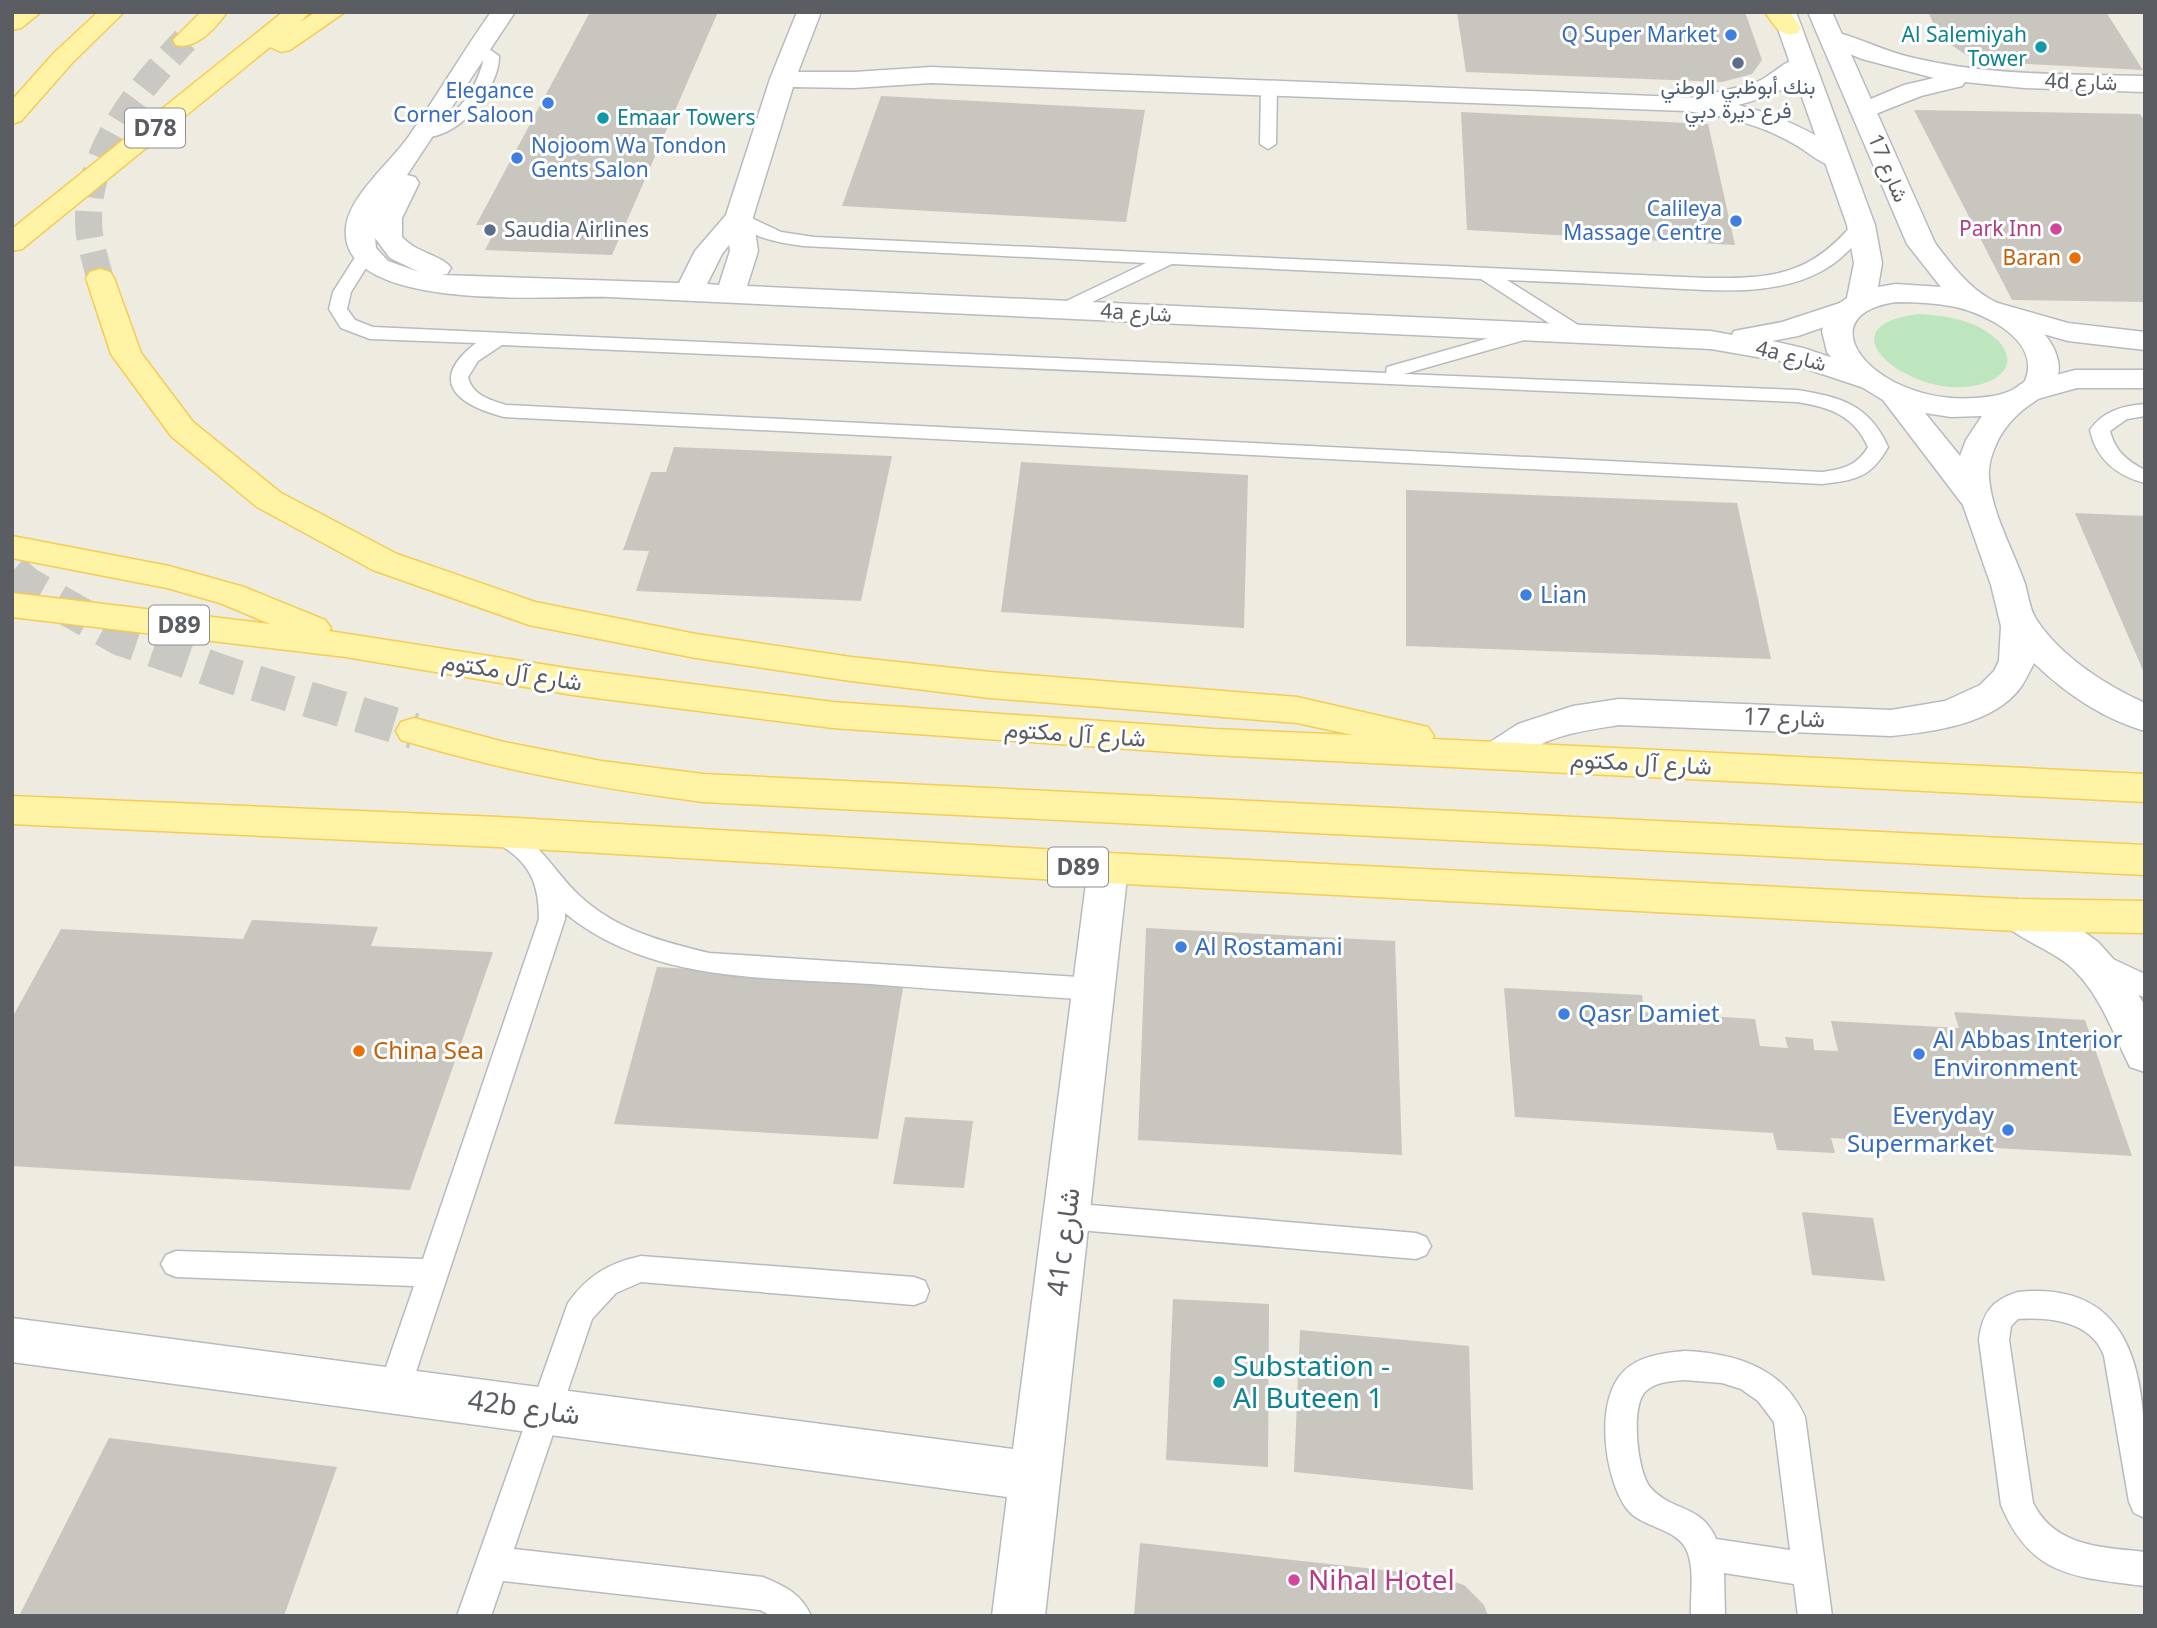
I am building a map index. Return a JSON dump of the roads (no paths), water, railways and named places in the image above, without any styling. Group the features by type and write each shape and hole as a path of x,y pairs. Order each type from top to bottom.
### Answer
{"main road":[{"path":"12,23 29,12"},
{"path":"12,116 63,58 112,12"},
{"path":"185,40 215,12"},
{"name":"D78","path":"12,243 298,12"},
{"path":"190,100 333,12"},
{"path":"100,278 126,354 182,429 268,500 385,562 529,613 695,646 851,669 990,685 1297,710 1398,731 1488,756"},
{"path":"12,547 169,577 232,595 291,617 346,645"},
{"name":"شارع آل مكتوم","path":"12,605 346,645 573,682 833,715 1063,733 2145,788"},
{"path":"414,731 504,756 601,775 703,788 2145,860"},
{"name":"D89","path":"12,810 498,832 1108,869 2017,915 2145,918"},
{"path":"12,835 224,818"}],"street":[{"path":"503,12 404,162 380,186 362,222 359,242 365,256 387,271 418,281 515,289 560,287"},
{"path":"689,292 709,251 739,217 808,12"},
{"name":"شارع 17","path":"1783,17 1861,225 1868,263 1855,305 1839,321 1835,335 1839,350 1851,366 1882,387 1980,504"},
{"name":"شارع 17","path":"1824,20 1921,244 1944,275 1987,308"},
{"name":"4d شارع","path":"1824,20 1898,64 1976,78 2145,84"},
{"path":"1686,103 1746,95 1770,87 1802,63"},
{"path":"787,69 854,80 931,75 1686,103 1755,116 1787,128 1837,160"},
{"name":"4d شارع","path":"1863,111 1913,90 1976,78"},
{"path":"404,162 405,186 387,220 387,233 403,254 439,268 524,278 560,287"},
{"path":"730,295 744,251 739,217"},
{"name":"4a شارع","path":"560,287 1711,340 1792,354 1925,403 1958,408 1989,407 2023,397"},
{"name":"4a شارع","path":"1711,340 1787,330 1896,293 1938,295 1987,308"},
{"path":"1987,308 2056,332 2083,337 2145,341"},
{"path":"1987,308 2023,330 2041,352 2044,367 2041,381 2023,397"},
{"path":"2023,397 2075,379 2145,379"},
{"name":"شارع 17","path":"1488,756 1531,733 1573,719 1619,712 1891,723 1926,720 1958,712 1984,700 2003,683 2015,663 2020,642 2017,619 1980,504 1973,473 1978,445 1992,421 2023,397"},
{"name":"شارع 17","path":"2017,619 2035,644 2060,669 2123,709 2145,718"},
{"name":"41c شارع","path":"1018,1616 1108,869"},
{"path":"2017,915 2050,929 2081,950 2107,975 2125,1004 2145,1054"},
{"name":"42b شارع","path":"12,1340 1035,1476"}],"lane":[{"path":"1268,144 1269,86"},
{"path":"739,217 758,231 784,239 804,241 1706,284 1779,280 1809,271 1833,259 1849,243 1861,225"},
{"path":"365,256 342,292 338,309 348,324 370,333 502,337 1330,377 1797,396 1826,401 1854,413 1872,429 1878,447 1870,463 1851,474 1822,478 503,411 480,405 463,394 458,379 463,363 479,348 502,337"},
{"path":"1065,309 1168,259"},
{"path":"1486,274 1579,334"},
{"path":"1330,377 1402,369 1535,331"},
{"path":"2145,410 2128,411 2109,418 2100,430 2102,445 2116,461 2145,477"},
{"path":"498,832 517,842 546,872 572,905 610,931 656,951 709,963 1094,989"},
{"path":"394,1390 552,919 552,895 546,872"},
{"path":"2081,950 2112,971 2145,987"},
{"path":"1067,1216 1416,1246"},
{"path":"176,1264 433,1273"},
{"path":"474,1616 579,1313 589,1296 603,1283 622,1273 642,1269 914,1291"},
{"path":"2145,1502 2114,1341 2101,1325 2084,1314 2066,1309 2015,1304 2002,1312 1994,1324 1994,1340 2017,1505 2024,1524 2039,1542 2057,1554 2145,1569"},
{"path":"1708,1616 1704,1554 1699,1540 1688,1526 1641,1501 1627,1472 1621,1413 1626,1392 1640,1376 1659,1366 1728,1371 1752,1379 1774,1395 1789,1417 1815,1616"},
{"path":"1704,1554 1810,1570"},
{"path":"492,1563 763,1594 783,1604 794,1616"}],"tunnel":[{"path":"100,278 89,231 89,203 95,176 104,151 132,103 185,40"},
{"path":"12,572 27,585 121,638 238,678 414,731"}],"place":[{"name":"Q Super Market","path":"1731,35"},
{"name":"Al Salemiyah Tower","path":"2041,47"},
{"name":"بنك أبوظبي الوطني فرع ديرة دبي","path":"1738,63"},
{"name":"Elegance Corner Saloon","path":"548,103"},
{"name":"Emaar Towers","path":"603,118"},
{"name":"Nojoom Wa Tondon Gents Salon","path":"517,158"},
{"name":"Calileya Massage Centre","path":"1736,221"},
{"name":"Park Inn","path":"2056,229"},
{"name":"Saudia Airlines","path":"490,230"},
{"name":"Baran","path":"2075,258"},
{"name":"Lian","path":"1526,595"},
{"name":"Al Rostamani","path":"1181,947"},
{"name":"Qasr Damiet","path":"1564,1014"},
{"name":"China Sea","path":"359,1051"},
{"name":"Al Abbas Interior Environment","path":"1919,1054"},
{"name":"Everyday Supermarket","path":"2008,1130"},
{"name":"Substation - Al Buteen 1","path":"1219,1382"},
{"name":"Nihal Hotel","path":"1294,1580"}]}
